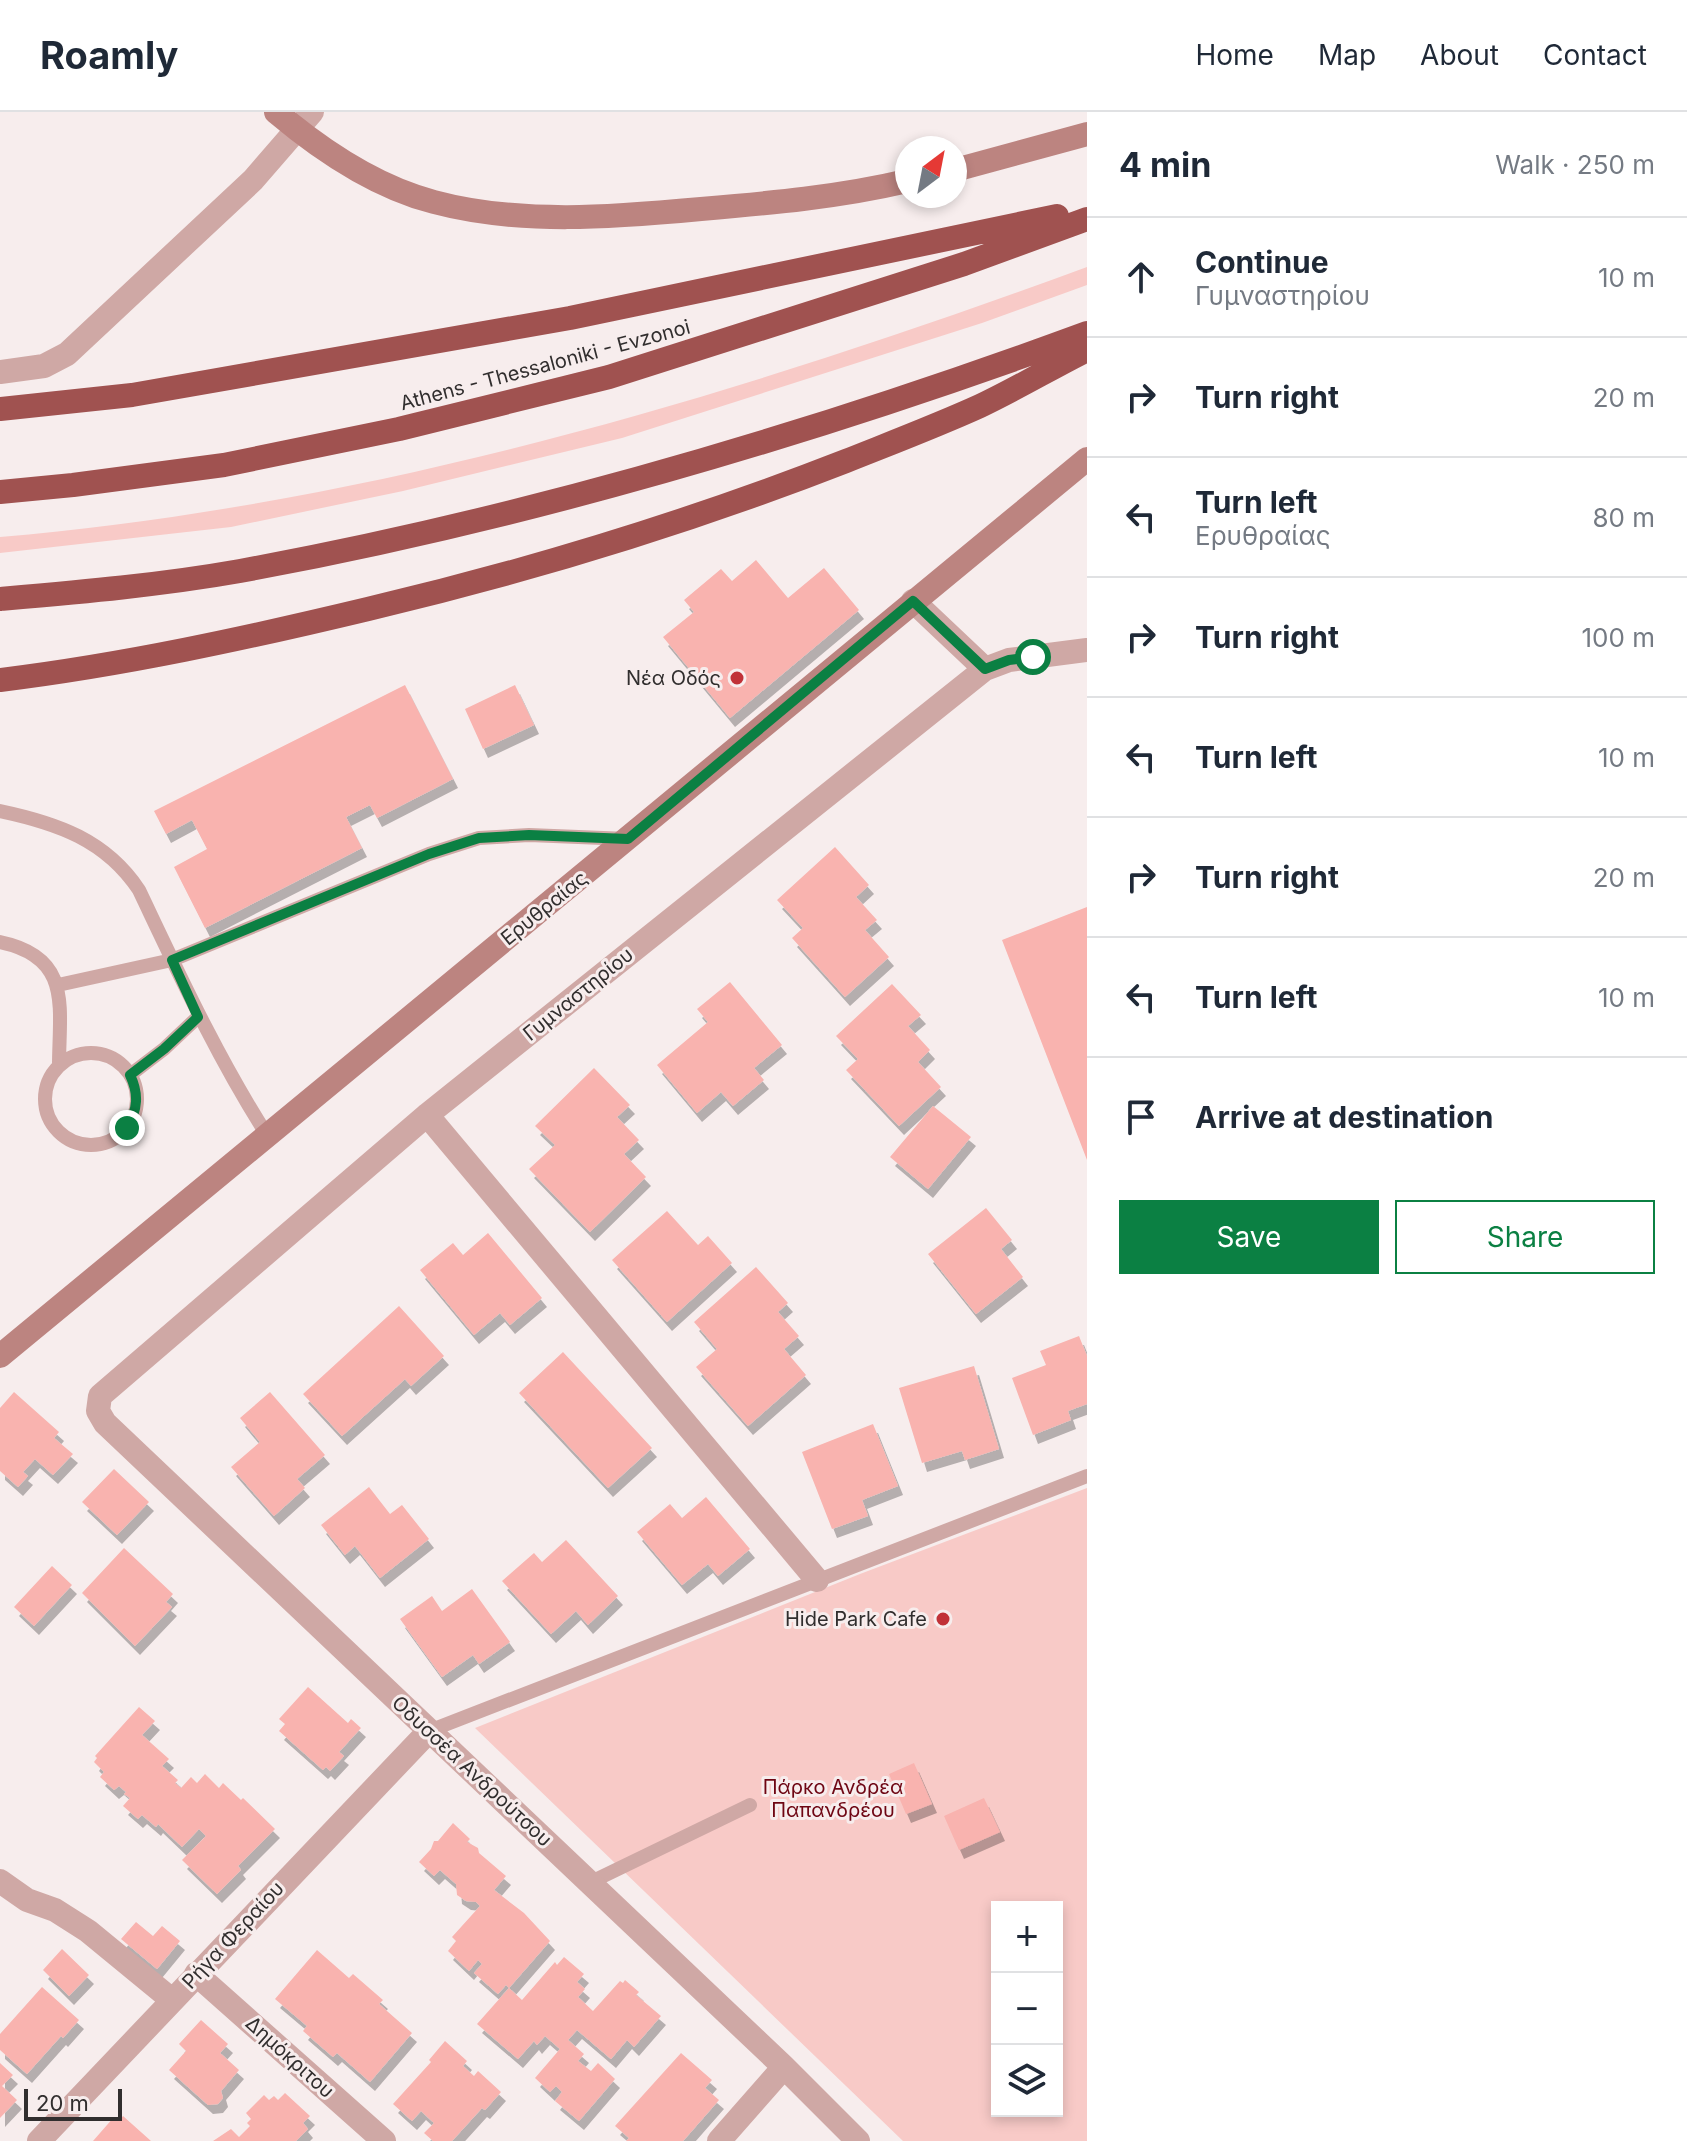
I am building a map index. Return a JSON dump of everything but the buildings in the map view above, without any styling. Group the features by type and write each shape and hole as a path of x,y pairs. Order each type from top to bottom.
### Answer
{"highway":[{"path":"0,409 132,395 570,318 1087,209"},
{"name":"Athens - Thessaloniki - Evzonoi","path":"0,492 224,465 399,429 594,381 785,323 964,264 1087,219"},
{"path":"0,599 237,571 417,535 635,481 994,367 1087,333"},
{"path":"0,680 197,647 325,620 589,552 741,501 879,447 981,405 1087,350"}],"main road":[{"path":"276,112 305,121 348,164 386,184 432,202 480,212 593,216 672,212 857,193 895,184"},
{"path":"967,167 1087,134"},
{"name":"Ερυθραίας","path":"0,1356 1087,459"}],"street":[{"path":"0,372 44,366 67,354 253,180 305,121"},
{"path":"913,601 985,669"},
{"name":"Γυμναστηρίου","path":"100,1396 427,1115 985,669 1009,660 1087,650"},
{"path":"427,1115 817,1580"},
{"name":"Οδυσσέα Ανδρούτσου","path":"100,1396 98,1411 105,1423 784,2067 858,2141"},
{"name":"Ρήγα Φεραίου","path":"39,2141 429,1731"},
{"path":"0,1881 27,1900 55,1910 88,1931 172,2000"},
{"name":"Δημόκριτου","path":"196,1974 384,2141"},
{"path":"719,2141 784,2067"}],"lane":[{"path":"0,811 77,833 117,862 139,890 198,1017 267,1135"},
{"path":"58,985 172,960 429,854 479,838 529,835 628,839"},
{"path":"0,942 20,946 35,955 49,968 58,985 59,1066"},
{"path":"130,1075 198,1017"},
{"path":"95,1054 117,1062 130,1075 137,1097 134,1116 121,1135 104,1144 74,1143 59,1133 47,1114 45,1091 59,1066 74,1056 95,1054"},
{"path":"429,1731 1087,1476"},
{"path":"589,1883 750,1805"}],"green space":[{"path":"1087,267 1087,285 982,323 622,438 403,491 231,527 0,553 0,537 140,522 278,499 416,472 552,438 822,359"},
{"name":"Πάρκο Ανδρέα Παπανδρέου","path":"1087,1488 1087,2141 903,2141 475,1728 860,1574"}],"place":[{"name":"Νέα Οδός","path":"737,678"},
{"name":"Hide Park Cafe","path":"943,1619"}],"route":[{"path":"127,1128 134,1116 137,1097 130,1075 198,1017 172,960 429,854 479,838 529,835 628,839 913,601 985,669 1009,660 1033,657"}]}
